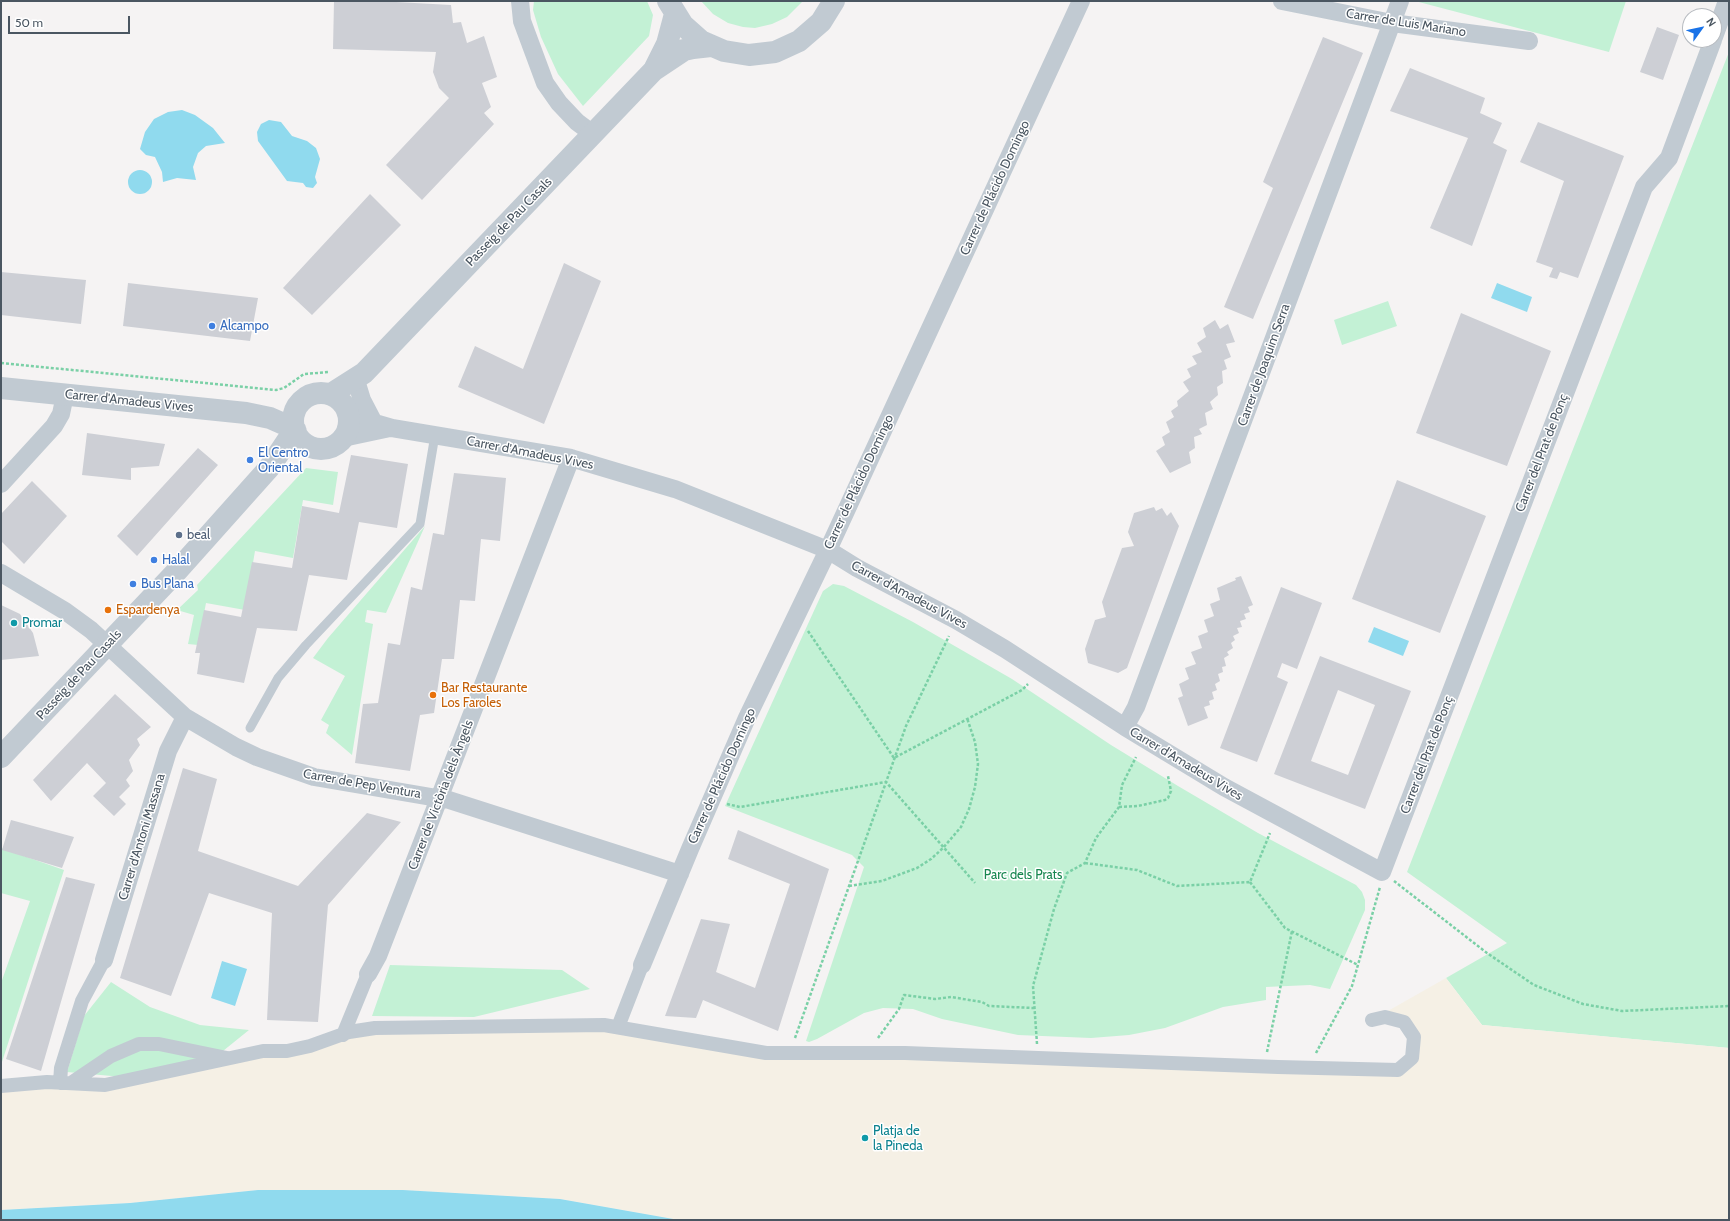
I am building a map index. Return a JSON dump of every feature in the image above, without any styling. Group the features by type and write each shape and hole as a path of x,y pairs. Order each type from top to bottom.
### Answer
{"street":[{"path":"520,1 522,21 545,83 559,103 577,122 593,134"},
{"path":"671,8 692,34 711,46 724,51 749,55 762,55 782,50 800,41 811,33 821,22 834,1"},
{"name":"Carrer de Plácido Domingo","path":"642,965 746,720 828,550 1081,1"},
{"name":"Carrer de Luis Mariano","path":"1282,1 1392,22 1529,41"},
{"name":"Carrer de Joaquim Serra","path":"1125,727 1136,708 1400,1"},
{"path":"1722,15 1727,1"},
{"name":"Passeig de Pau Casals","path":"654,70 667,44 671,8"},
{"name":"Passeig de Pau Casals","path":"331,394 361,380 654,70 684,50 711,46"},
{"name":"Carrer del Prat de Ponç","path":"1382,872 1644,187 1669,158 1710,48"},
{"path":"361,380 362,400 374,423"},
{"name":"Passeig de Pau Casals","path":"347,425 361,380"},
{"name":"Carrer d'Amadeus Vives","path":"1,388 264,416 295,431"},
{"path":"312,394 331,394 343,403 347,425 331,447 316,448 304,442 295,431 294,413 304,399 312,394"},
{"path":"1,484 54,426 61,414 65,395"},
{"name":"Carrer d'Amadeus Vives","path":"264,416 298,406"},
{"path":"264,416 277,436 274,461"},
{"name":"Carrer d'Amadeus Vives","path":"347,425 361,419 392,428"},
{"name":"Carrer d'Amadeus Vives","path":"347,425 392,428 571,458 675,489 828,550 857,568 956,620 1005,649 1125,727 1224,787 1382,872"},
{"name":"Passeig de Pau Casals","path":"1,757 108,645 274,461 295,431"},
{"name":"Passeig de Pau Casals","path":"274,461 316,448"},
{"name":"Carrer de Victòria dels Àngels","path":"368,974 378,956 571,458"},
{"name":"Carrer de Pep Ventura","path":"1,573 80,622 108,645 185,717 236,747 295,772 336,782 440,798 680,874"},
{"name":"Carrer d'Antoni Massana","path":"104,960 168,751 185,717"},
{"path":"66,1083 61,1068 82,1001 104,960"},
{"path":"618,1027 642,965"},
{"path":"343,1035 368,974"},
{"path":"1,1086 47,1082 105,1085 232,1059 263,1051 287,1051 310,1046 343,1035 375,1028 604,1025 766,1053 868,1053 1264,1067 1398,1070 1412,1058 1414,1037 1404,1022 1386,1017 1372,1020"},
{"path":"66,1083 111,1056 139,1044 159,1044 232,1059"}],"lane":[{"path":"250,728 278,678 306,645 420,524 435,435"}],"path":[{"path":"1,363 276,390 284,388 304,374 334,371"},
{"path":"806,630 810,632 894,758"},
{"path":"789,1053 906,726 949,636"},
{"path":"894,758 1022,690 1028,684"},
{"path":"849,886 871,884 903,875 931,859 943,848 961,827 969,809 975,787 978,764 975,742 967,718"},
{"path":"1038,1058 1033,986 1054,909 1067,874 1085,862 1096,838 1119,807 1122,785 1136,757"},
{"path":"1119,807 1138,806 1165,800 1168,798 1171,791 1168,776"},
{"path":"886,782 975,883"},
{"path":"722,803 740,806 886,782"},
{"path":"1250,882 1270,833"},
{"path":"1085,862 1137,870 1177,886 1250,882"},
{"path":"1308,1068 1352,986 1380,890 1382,872"},
{"path":"1382,872 1487,953 1528,981 1583,1004 1622,1012 1729,1006"},
{"path":"1250,882 1285,928 1358,965"},
{"path":"1264,1067 1292,931"},
{"path":"868,1053 899,1009 904,994 934,1000 951,997 982,1002 989,1006 1034,1008"}],"green space":[{"path":"534,1 647,1 653,15 649,36 583,106 558,74 541,37 533,10"},
{"path":"701,1 803,1 787,17 772,24 755,28 743,27 728,23 713,14"},
{"path":"1415,1 1626,1 1609,52"},
{"path":"1729,52 1729,1048 1482,1025 1446,978 1507,943 1407,872"},
{"path":"1388,301 1397,326 1342,345 1334,320"},
{"path":"306,468 338,472 333,505 303,500 293,558 255,551 245,610 206,603 198,645 188,644 194,615 177,610 198,590 197,585"},
{"path":"425,526 386,613 367,610 365,622 373,624 352,755 326,733 329,725 321,720 345,676 313,658 328,638"},
{"name":"Parc dels Prats","path":"833,584 844,586 913,622 1012,679 1111,745 1178,786 1258,833 1356,885 1362,892 1365,900 1365,910 1330,989 1310,985 1266,987 1266,1000 1223,1007 1165,1028 1129,1035 1091,1038 1018,1035 942,1019 913,1009 883,1008 864,1013 817,1039 809,1042 806,1041 864,867 852,855 725,806 823,591"},
{"path":"1,848 64,870 1,1065 1,983 30,901 1,893"},
{"path":"390,965 562,970 590,989 474,1017 372,1016"},
{"path":"111,982 150,1007 200,1025 249,1030 218,1055 123,1077 67,1072 84,1016"}],"sand":[{"name":"Platja de la Pineda","path":"1446,978 1482,1025 1729,1048 1729,1220 679,1220 560,1199 403,1190 258,1190 130,1203 1,1210 1,1086 105,1085 349,1032 604,1025 766,1053 1398,1070 1412,1058 1404,1022 1372,1020"}],"water":[{"path":"182,110 195,115 213,128 225,143 206,146 198,153 193,167 196,180 177,178 163,182 162,172 155,157 146,155 140,149 145,132 154,119 168,112"},
{"path":"269,120 281,122 292,136 307,141 316,148 320,159 315,177 317,183 313,188 306,187 303,183 287,181 258,141 257,132 261,124"},
{"path":"140,170 149,173 152,182 149,191 140,194 131,191 128,182 131,173"},
{"path":"1497,283 1532,297 1527,312 1491,298"},
{"path":"1374,627 1409,641 1403,656 1368,642"},
{"path":"222,961 247,969 235,1006 211,998"},
{"path":"258,1190 403,1190 560,1199 679,1220 1,1220 1,1210 130,1203"}],"building":[{"path":"334,1 378,1 451,5 453,23 461,22 467,43 484,36 497,77 482,83 491,107 484,113 494,124 422,200 386,165 449,98 439,88 433,72 436,52 333,49"},
{"path":"1657,27 1679,35 1663,80 1640,72"},
{"path":"1323,37 1363,53 1253,319 1224,307 1273,188 1263,182"},
{"path":"1410,68 1485,98 1480,113 1502,123 1493,143 1507,150 1472,246 1430,228 1468,138 1390,111"},
{"path":"1538,122 1624,156 1578,278 1560,272 1557,279 1549,277 1553,268 1536,262 1564,181 1520,162"},
{"path":"370,194 401,225 312,315 283,288"},
{"path":"564,263 601,281 544,424 458,387 475,346 523,369"},
{"path":"1,272 86,280 81,324 1,315"},
{"path":"128,283 258,298 250,341 123,326"},
{"path":"1461,313 1551,351 1507,466 1416,433"},
{"path":"1215,320 1220,329 1228,324 1235,342 1226,344 1231,357 1224,360 1227,369 1222,371 1223,383 1217,387 1218,395 1210,402 1213,409 1205,413 1207,425 1199,429 1202,434 1194,437 1195,448 1189,452 1191,463 1170,473 1156,451 1165,445 1162,437 1170,432 1166,422 1174,417 1171,411 1178,406 1177,401 1189,391 1183,382 1191,377 1187,369 1197,364 1192,356 1202,352 1197,343 1206,337 1203,328"},
{"path":"87,433 165,444 159,466 131,468 131,480 82,475"},
{"path":"198,448 218,465 137,556 117,536"},
{"path":"351,455 408,464 397,528 359,522 347,580 309,575 297,631 257,628 244,683 197,674 200,653 195,653 204,610 241,617 252,562 292,568 302,506 339,513"},
{"path":"454,473 506,478 500,541 481,539 475,601 460,600 454,659 442,659 434,713 420,715 410,771 355,763 363,704 378,703 388,643 400,645 411,587 422,590 433,533 444,535"},
{"path":"1397,480 1486,516 1440,633 1352,599"},
{"path":"32,481 67,516 24,564 1,541 1,514"},
{"path":"1154,507 1156,511 1162,508 1167,516 1171,512 1179,526 1127,668 1118,673 1088,663 1085,649 1095,620 1106,617 1102,602 1122,548 1134,546 1128,532 1134,513"},
{"path":"1241,576 1253,605 1248,607 1250,612 1244,614 1246,619 1240,621 1242,627 1237,628 1239,633 1233,636 1235,640 1231,643 1233,648 1227,652 1229,655 1224,658 1226,666 1222,667 1223,672 1218,674 1220,681 1215,684 1217,690 1212,692 1214,699 1209,701 1210,705 1204,707 1208,718 1188,726 1178,698 1183,696 1179,684 1189,679 1185,668 1196,664 1191,652 1202,648 1198,636 1208,632 1204,620 1214,616 1210,604 1220,600 1217,588 1236,580 1235,578"},
{"path":"1281,587 1322,603 1297,669 1282,663 1277,677 1288,682 1257,762 1220,748"},
{"name":"Promar","path":"1,605 20,614 33,633 39,656 1,660"},
{"path":"1320,656 1411,691 1365,809 1274,774","holes":["1338,690 1375,705 1348,775 1311,761"]},
{"path":"115,694 151,727 137,739 140,745 129,760 133,771 126,780 130,786 119,797 126,804 114,816 93,796 106,783 87,763 51,801 33,780"},
{"path":"183,768 217,779 198,851 298,886 367,813 401,822 328,905 318,1022 267,1020 272,913 209,893 171,996 120,978"},
{"path":"11,820 74,837 62,868 2,850"},
{"path":"738,830 829,869 778,1031 703,1000 696,1018 665,1016 701,919 730,924 716,972 755,988 790,884 728,859"},
{"path":"66,877 95,884 41,1071 6,1059"}],"place":[{"name":"Alcampo","path":"212,326"},
{"name":"El Centro Oriental","path":"250,460"},
{"name":"beal","path":"179,535"},
{"name":"Halal","path":"154,560"},
{"name":"Bus Plana","path":"133,584"},
{"name":"Espardenya","path":"108,610"},
{"name":"Promar","path":"14,623"},
{"name":"Bar Restaurante Los Faroles","path":"433,695"},
{"name":"Platja de la Pineda","path":"865,1138"}]}
